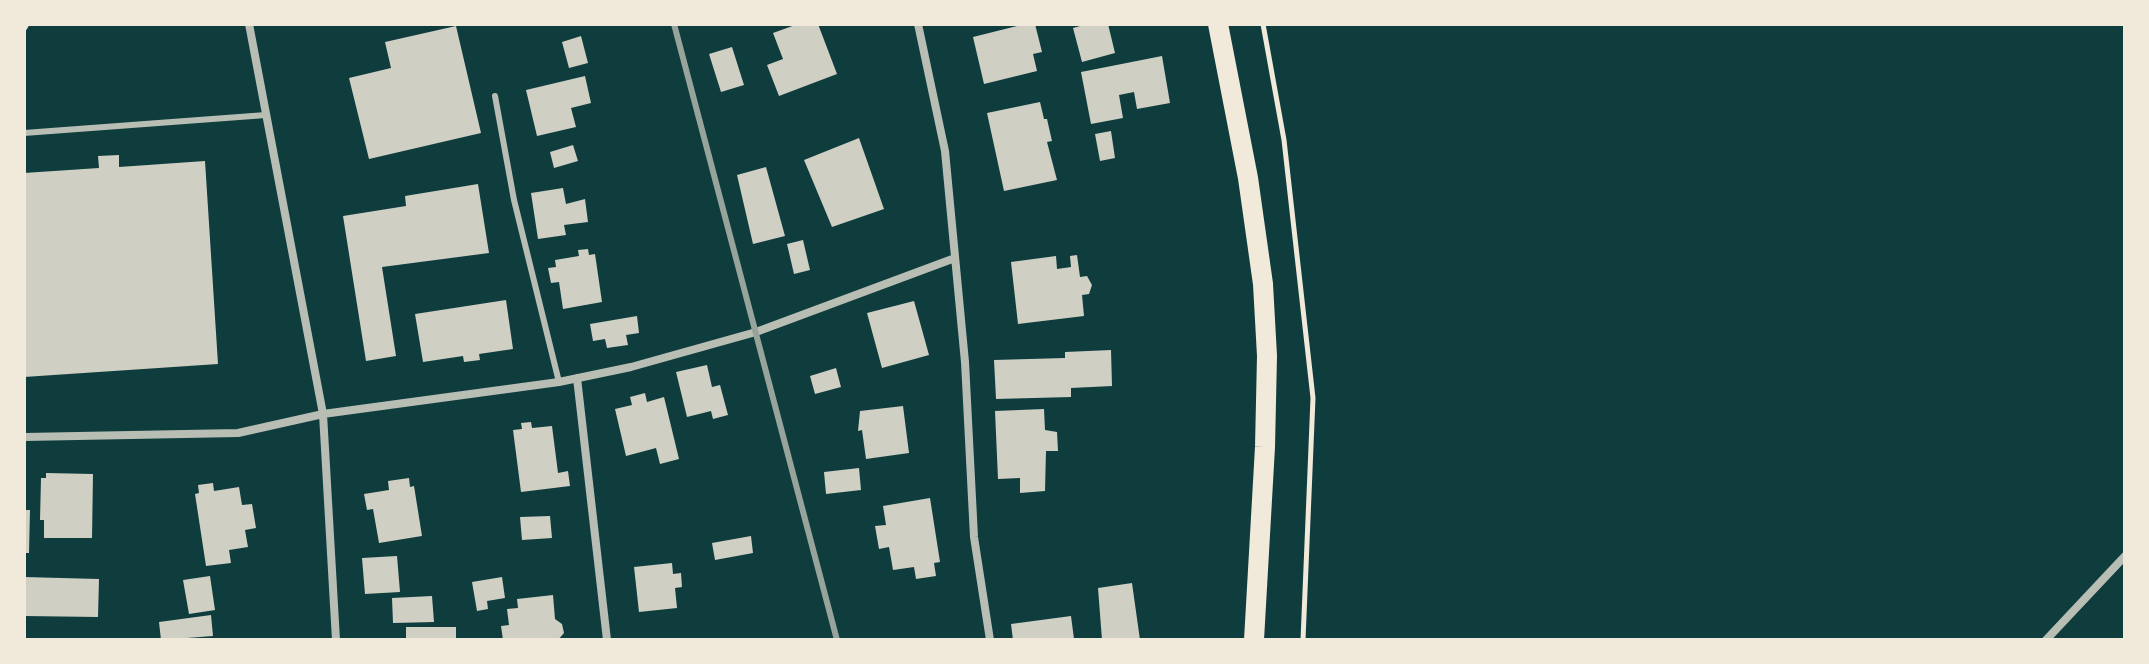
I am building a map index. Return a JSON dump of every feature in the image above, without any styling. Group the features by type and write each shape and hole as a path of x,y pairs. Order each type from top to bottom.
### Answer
{"main road":[{"path":"1218,24 1248,178 1263,284 1265,417 1254,640"}],"street":[{"path":"249,24 323,414 336,640"},
{"path":"918,24 945,151 974,537 990,640"},
{"path":"24,437 238,433 323,414 559,382 756,332 955,258"},
{"path":"577,378 607,640"},
{"path":"2046,640 2125,556"}],"lane":[{"path":"495,96 514,200 559,382"},
{"path":"24,133 266,115"}],"path":[{"path":"1263,24 1284,140 1313,398 1303,640"}],"building":[{"path":"798,24 818,24 837,74 779,96 767,65 783,59 773,33"},
{"path":"1035,24 1042,52 1033,54 1037,71 984,84 973,37"},
{"path":"1108,24 1115,53 1082,62 1073,28"},
{"path":"456,26 481,133 369,159 349,78 391,68 385,42"},
{"path":"581,36 588,63 569,68 562,42"},
{"path":"732,47 744,85 721,92 709,54"},
{"path":"1162,56 1170,103 1137,109 1134,92 1119,95 1123,118 1091,124 1081,72"},
{"path":"585,76 591,103 571,108 576,127 537,136 526,90"},
{"path":"1040,102 1052,141 1047,142 1057,180 1004,191 987,113"},
{"path":"1111,131 1115,158 1100,161 1095,134"},
{"path":"859,138 884,209 832,227 804,160"},
{"path":"573,145 578,161 554,168 550,152"},
{"path":"119,155 119,167 205,161 218,364 24,377 24,173 99,168 98,156"},
{"path":"766,167 785,236 753,244 737,175"},
{"path":"478,184 489,253 382,267 396,356 366,361 343,216 406,206 405,196"},
{"path":"563,188 566,204 585,199 588,222 564,225 566,235 538,239 531,193"},
{"path":"803,240 810,270 794,274 787,244"},
{"path":"588,249 589,255 595,254 602,302 563,309 559,282 551,283 548,268 556,267 555,260 579,256 578,250"},
{"path":"1077,255 1080,277 1087,276 1092,285 1089,294 1082,295 1084,316 1018,324 1011,262 1056,256 1057,269 1071,267 1070,256"},
{"path":"506,300 513,349 479,354 480,360 464,362 463,356 423,362 415,314"},
{"path":"914,301 929,355 882,368 867,313"},
{"path":"637,316 639,333 626,335 628,345 607,348 605,339 593,341 590,324"},
{"path":"1111,350 1112,386 1071,388 1071,397 996,399 994,360 1065,358 1065,352"},
{"path":"707,365 712,387 720,385 728,415 713,419 711,411 687,417 676,372"},
{"path":"836,368 841,387 815,394 810,376"},
{"path":"645,393 647,402 664,397 679,459 660,464 656,448 626,456 615,409 632,405 630,397"},
{"path":"903,406 909,453 866,459 862,430 858,431 860,411"},
{"path":"1044,409 1045,430 1057,432 1058,451 1046,451 1045,491 1020,493 1020,478 998,479 995,411"},
{"path":"531,422 532,428 552,426 558,473 568,471 570,486 521,492 513,430 522,429 521,423"},
{"path":"859,468 861,490 826,494 824,472"},
{"path":"46,473 93,474 92,538 44,538 44,520 40,520 41,478 46,478"},
{"path":"409,478 410,487 414,486 422,536 379,543 373,509 367,510 364,494 389,490 388,481"},
{"path":"213,483 214,491 239,487 242,505 252,504 256,528 245,530 248,547 229,550 231,563 206,566 195,494 199,493 198,485"},
{"path":"930,498 940,562 934,563 936,576 916,579 914,567 893,570 889,547 879,549 875,526 886,525 883,506"},
{"path":"24,510 30,510 29,553 24,553"},
{"path":"550,516 552,538 522,540 520,517"},
{"path":"751,536 753,553 715,560 712,543"},
{"path":"397,556 400,592 365,594 362,558"},
{"path":"672,563 673,574 681,573 682,587 675,588 677,608 639,612 634,567"},
{"path":"210,576 215,610 189,614 183,580"},
{"path":"24,577 99,579 98,617 24,616"},
{"path":"502,577 505,598 487,601 488,609 477,611 472,582"},
{"path":"1132,583 1140,640 1102,640 1098,588"},
{"path":"553,595 555,619 562,624 564,633 558,640 503,640 501,626 509,625 507,609 518,608 517,599"},
{"path":"432,596 434,622 393,623 392,598"},
{"path":"211,615 213,636 161,640 159,622"},
{"path":"1071,616 1074,639 1013,640 1011,624"},
{"path":"406,627 456,627 456,640 406,640"}],"railway":[{"path":"674,24 837,640"}]}
